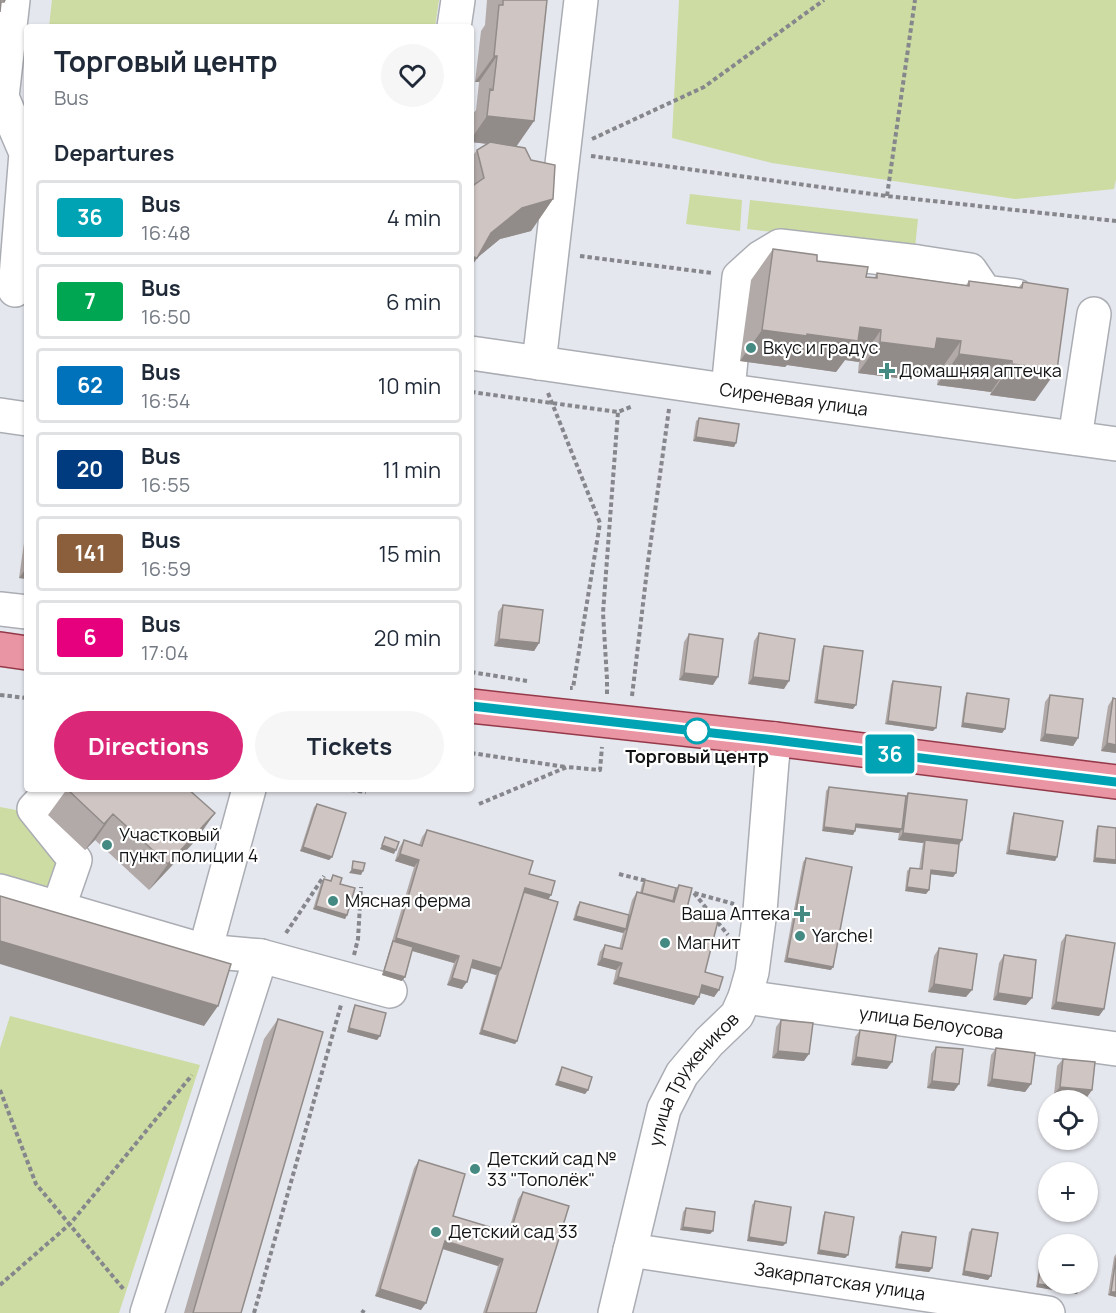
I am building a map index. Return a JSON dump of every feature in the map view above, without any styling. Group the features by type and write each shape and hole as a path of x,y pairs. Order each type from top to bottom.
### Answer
{"main road":[{"path":"0,649 24,653"},
{"path":"474,706 606,720 1116,782"}],"street":[{"path":"13,0 2,97 24,148"},
{"path":"454,24 458,0"},
{"path":"539,363 581,0"},
{"path":"14,292 24,176"},
{"path":"728,390 739,277 760,258 780,246 970,270 986,292 1022,297"},
{"path":"1075,438 1094,314"},
{"name":"Сиреневая улица","path":"474,353 1116,444"},
{"path":"0,415 24,419"},
{"path":"0,609 24,612"},
{"name":"улица Тружеников","path":"615,1313 664,1109 682,1074 709,1042 737,1015 752,972 760,910 775,740"},
{"path":"50,792 34,810 75,860 58,909"},
{"path":"205,951 248,792"},
{"path":"0,891 205,951 261,957 390,991"},
{"path":"136,1303 261,957"},
{"name":"улица Белоусова","path":"745,997 1116,1049"},
{"name":"Закарпатская улица","path":"630,1250 1048,1313"}],"path":[{"path":"564,152 704,87 824,0"},
{"path":"887,196 915,0"},
{"path":"564,152 887,196 1116,221"},
{"path":"552,252 739,277"},
{"path":"539,363 551,403 600,523 573,688 562,687"},
{"path":"632,696 670,402"},
{"path":"607,679 603,613 618,412"},
{"path":"474,672 528,681"},
{"path":"0,695 24,698"},
{"path":"474,753 600,770 606,720"},
{"path":"479,804 567,767"},
{"path":"619,874 651,882"},
{"path":"261,957 285,934 324,876"},
{"path":"348,980 358,939 361,887"},
{"path":"684,890 760,910"},
{"path":"694,893 734,942"},
{"path":"254,1313 337,1018"},
{"path":"0,1285 70,1224 193,1074"},
{"path":"0,1090 36,1184 136,1303"}],"green space":[{"path":"52,0 439,0 435,24 49,24"},
{"path":"679,0 1116,0 1116,179 1114,189 1015,199 772,163 672,138"},
{"path":"690,194 742,200 740,231 686,224"},
{"path":"750,200 918,219 915,248 747,229"},
{"path":"0,807 16,810 61,852 50,899 0,883"},
{"path":"10,1016 200,1065 119,1313 0,1313 0,1048"}],"building":[{"path":"503,0 547,0 534,121 487,116 497,56 494,56 499,5 503,5"},
{"path":"490,142 525,148 531,160 555,165 553,199 522,208 491,233 477,258 474,257 474,185 484,178 477,150"},
{"path":"773,249 817,255 817,261 868,267 866,277 877,278 877,273 969,286 969,281 1022,288 1023,282 1068,289 1057,370 959,354 961,341 937,338 935,349 880,342 881,330 860,327 858,341 762,330"},
{"path":"699,418 739,424 736,443 696,437"},
{"path":"503,605 543,610 539,643 499,639"},
{"path":"759,633 795,639 789,681 753,677"},
{"path":"689,634 723,639 718,677 684,673"},
{"path":"824,646 863,651 856,705 817,700"},
{"path":"893,681 941,687 936,728 888,721"},
{"path":"967,693 1009,699 1005,729 963,723"},
{"path":"1050,695 1083,699 1078,738 1045,734"},
{"path":"1113,698 1116,699 1116,745 1107,743"},
{"path":"829,787 906,796 902,829 856,824 855,831 824,827"},
{"path":"70,792 191,792 215,813 168,864 113,814 104,824"},
{"path":"908,793 967,800 962,840 903,833"},
{"path":"317,804 346,813 332,857 303,847"},
{"path":"1014,813 1063,821 1057,857 1009,850"},
{"path":"1098,826 1116,828 1116,860 1095,858"},
{"path":"427,830 533,861 529,874 555,881 551,895 525,888 501,968 473,960 467,982 452,978 459,956 396,938 419,860 400,854 404,840 422,846"},
{"path":"385,837 399,842 396,850 382,845"},
{"path":"925,840 959,844 956,873 931,870 929,890 907,887 910,868 922,869"},
{"path":"806,858 852,867 833,967 787,958"},
{"path":"353,861 365,863 363,871 352,869"},
{"name":"Мясная ферма","path":"333,875 342,878 340,884 355,888 347,915 316,906 324,879 331,881"},
{"path":"645,880 676,888 673,901 642,893"},
{"name":"Магнит","path":"679,885 692,888 687,908 719,917 705,972 723,977 719,990 702,985 699,997 618,977 622,963 602,958 605,945 622,949 637,892 674,902"},
{"path":"524,892 558,902 517,1041 482,1030"},
{"path":"0,896 231,964 218,1006 0,941"},
{"path":"580,902 629,915 626,929 576,916"},
{"path":"1066,935 1115,943 1104,1009 1056,1002"},
{"path":"393,941 413,947 405,977 384,971"},
{"path":"939,948 977,954 972,990 934,984"},
{"path":"1004,955 1036,960 1032,998 998,993"},
{"path":"355,1005 386,1013 380,1036 349,1028"},
{"path":"278,1019 323,1032 241,1313 193,1313"},
{"path":"781,1020 813,1023 809,1054 778,1051"},
{"path":"860,1030 896,1035 892,1062 856,1057"},
{"path":"936,1047 963,1049 959,1084 932,1081"},
{"path":"996,1048 1035,1053 1031,1084 992,1079"},
{"path":"1063,1059 1095,1062 1092,1090 1060,1087"},
{"path":"562,1067 592,1077 588,1090 558,1081"},
{"name":"Детский сад 33","path":"419,1160 465,1174 453,1216 510,1233 523,1192 569,1206 536,1313 486,1313 503,1259 445,1241 426,1303 380,1289"},
{"path":"755,1201 791,1207 786,1243 749,1237"},
{"path":"686,1208 715,1212 713,1231 683,1227"},
{"path":"825,1212 854,1217 848,1255 819,1250"},
{"path":"972,1229 998,1233 991,1276 964,1271"},
{"path":"902,1232 936,1237 932,1268 897,1264"},
{"path":"1116,1258 1116,1292 1111,1292"}],"bus line":[{"name":"36","path":"474,706 606,720 1116,782"}],"place":[{"name":"Вкус и градус","path":"751,348"},
{"name":"Домашняя аптечка","path":"887,371"},
{"name":"Торговый центр","path":"697,731"},
{"name":"Участковый пункт полиции 4","path":"107,845"},
{"name":"Мясная ферма","path":"333,901"},
{"name":"Ваша Аптека","path":"802,914"},
{"name":"Yarche!","path":"800,936"},
{"name":"Магнит","path":"665,943"},
{"name":"Детский сад № 33 \"Тополёк\"","path":"475,1169"},
{"name":"Детский сад 33","path":"436,1232"}]}
